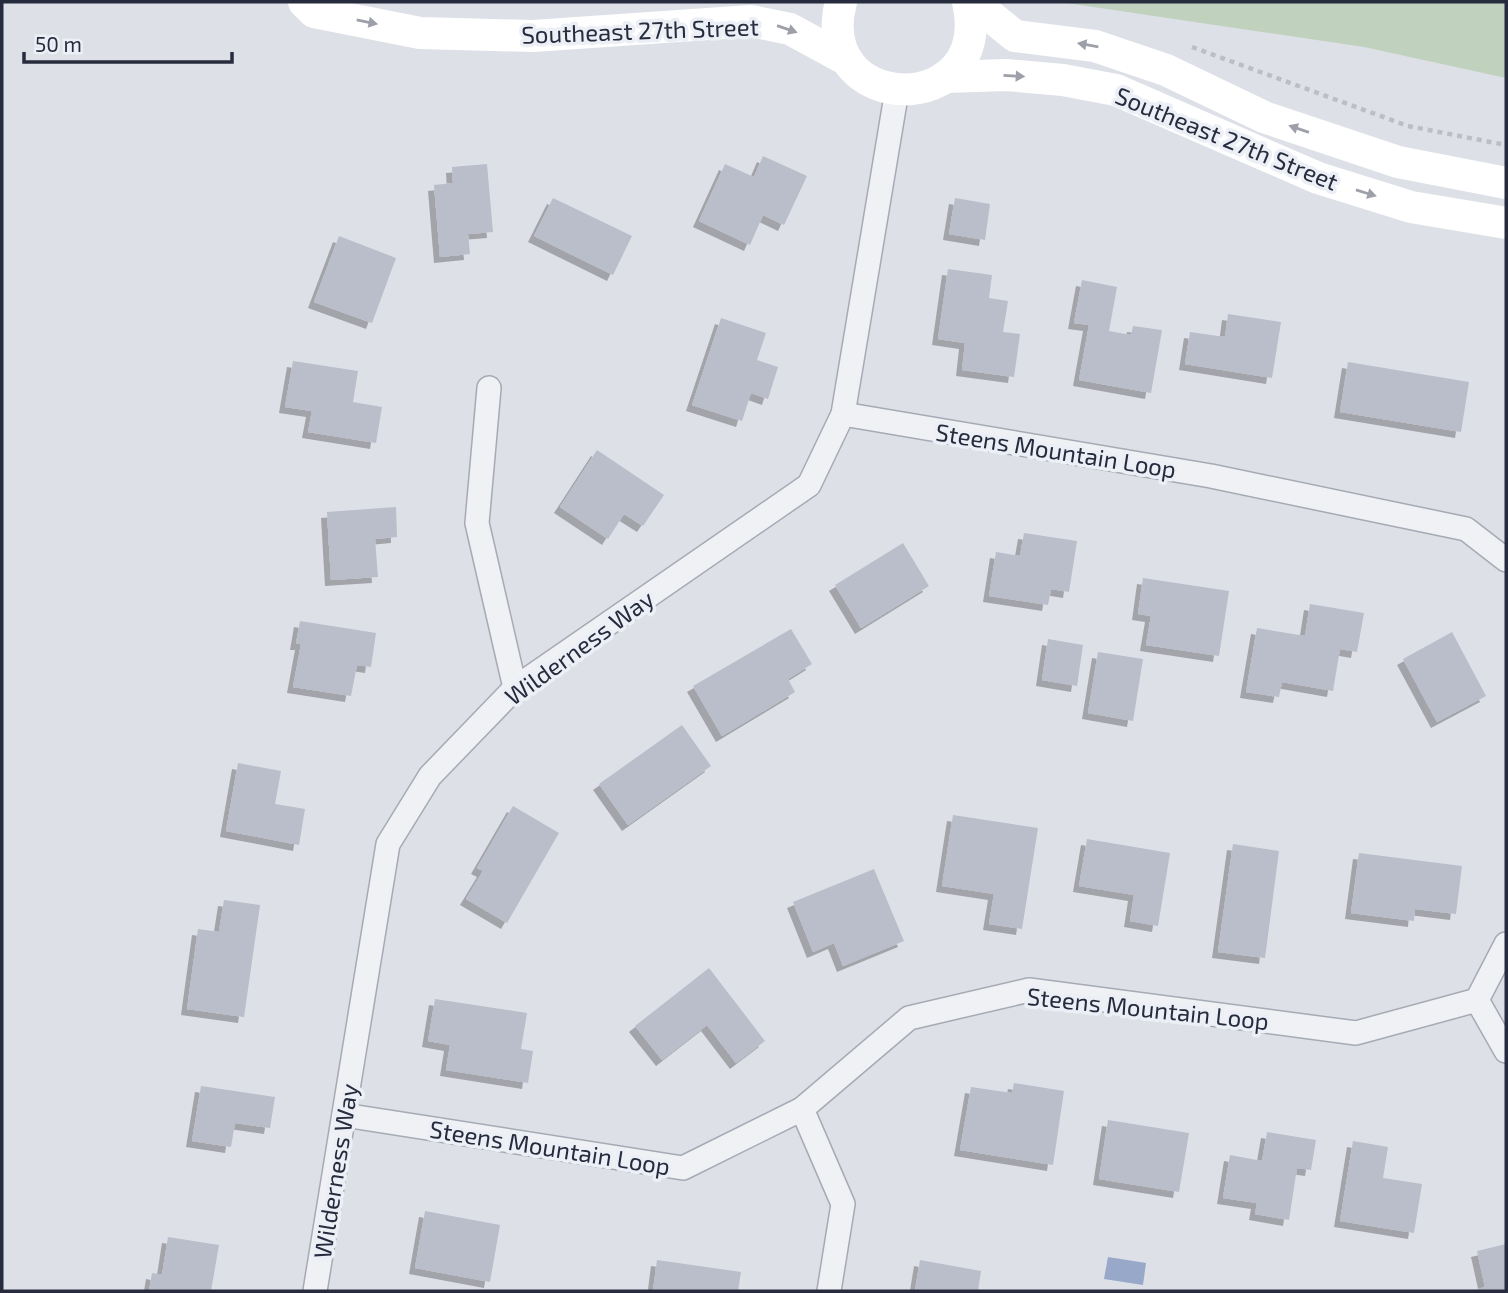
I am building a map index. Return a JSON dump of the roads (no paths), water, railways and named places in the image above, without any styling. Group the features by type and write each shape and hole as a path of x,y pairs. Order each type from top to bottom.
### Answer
{"main road":[{"name":"Southeast 27th Street","path":"304,2 314,12 420,33 533,36 751,20 790,29 847,60 862,76 882,87 897,90"},
{"path":"841,2 837,17 838,39 847,60"},
{"name":"Southeast 27th Street","path":"970,2 1016,36 1095,46 1166,70 1264,117 1398,162 1506,183"},
{"path":"897,90 926,88 945,77 961,61 970,41 970,2"},
{"name":"Southeast 27th Street","path":"945,77 1006,75 1063,80 1116,90 1318,178 1411,207 1506,223"}],"street":[{"name":"Wilderness Way","path":"315,1291 388,844 430,776 515,688 809,485 844,414 897,90"},
{"path":"489,388 477,523 515,688"},
{"name":"Steens Mountain Loop","path":"844,414 1211,476 1466,529 1506,560"},
{"path":"1506,944 1477,1000 1506,1051"},
{"name":"Steens Mountain Loop","path":"344,1115 683,1168 803,1109 909,1017 1029,990 1356,1033 1477,1000"},
{"path":"803,1109 843,1204 829,1291"}],"water":[{"path":"1108,1257 1146,1263 1143,1285 1104,1279"}]}
